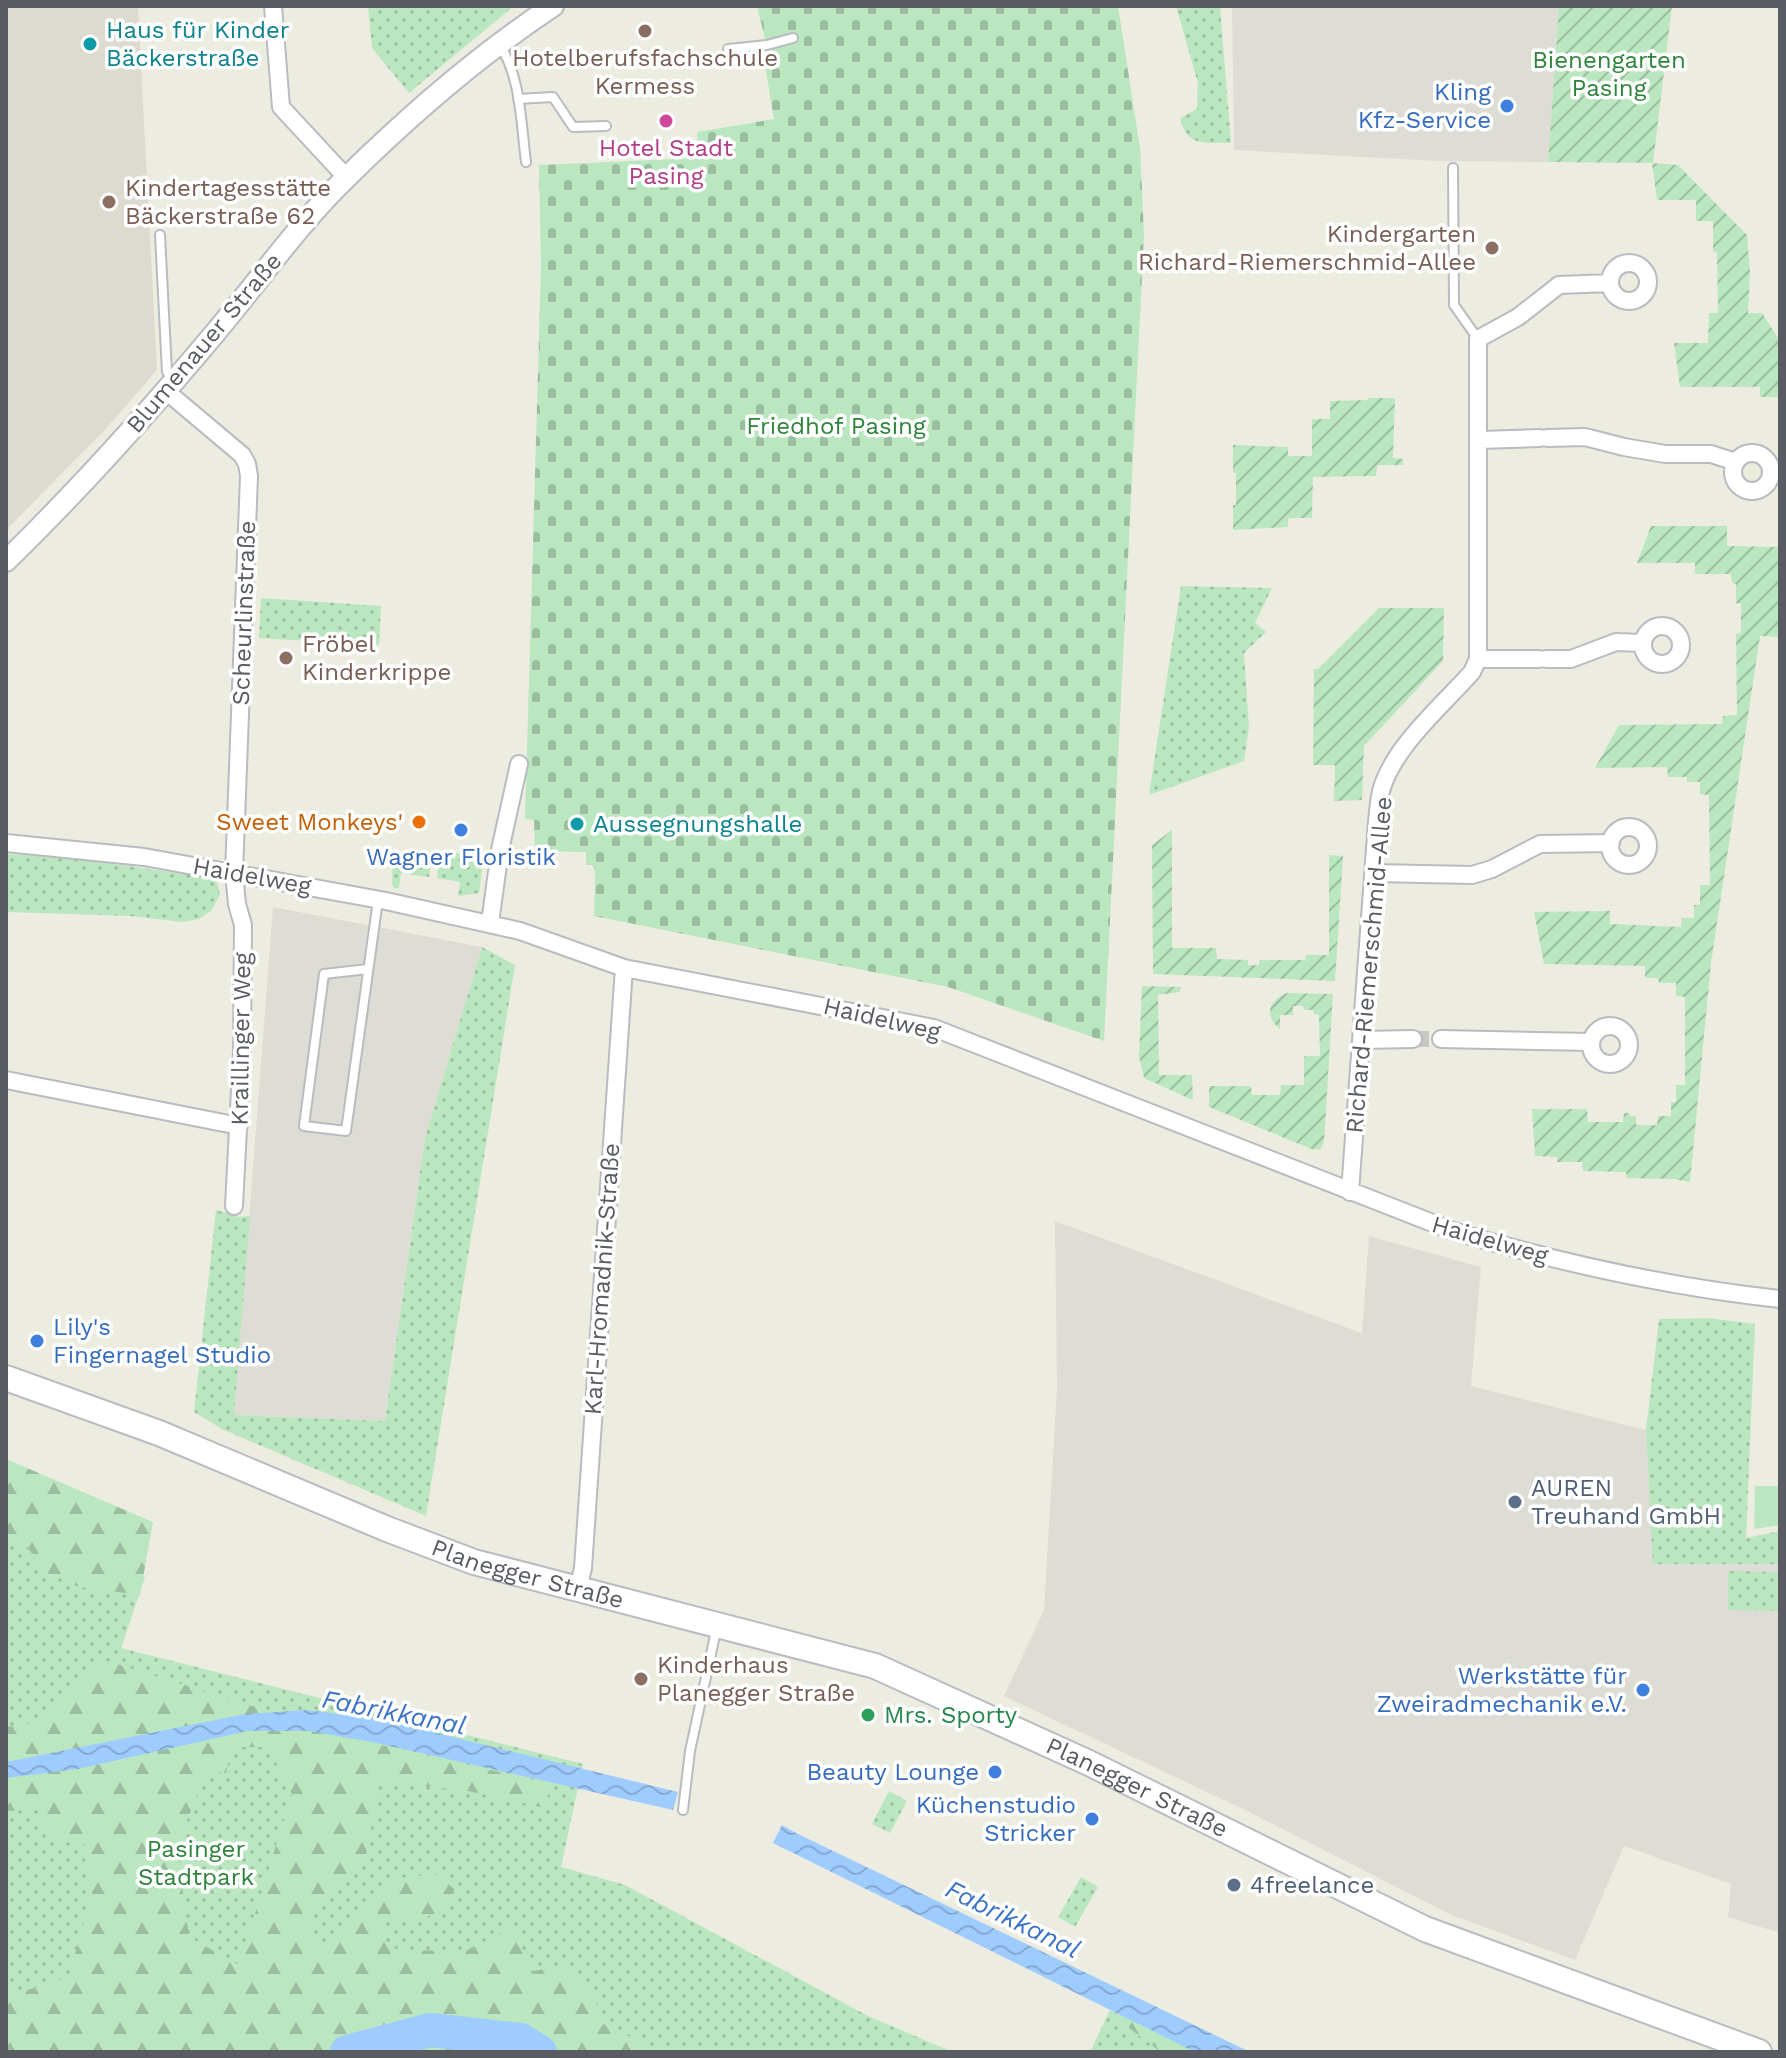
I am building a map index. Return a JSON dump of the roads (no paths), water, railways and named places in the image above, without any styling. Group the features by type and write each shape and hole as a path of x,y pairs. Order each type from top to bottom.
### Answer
{"main road":[{"name":"Planegger Straße","path":"6,1378 159,1433 387,1529 474,1562 875,1666 1089,1763 1425,1929 1759,2052"}],"street":[{"path":"273,6 281,107 346,177"},
{"name":"Blumenauer Straße","path":"6,561 74,495 346,177 448,85 553,6"},
{"path":"1610,283 1559,285 1518,317 1478,339 1478,659 1571,659 1616,642 1643,643"},
{"name":"Scheurlinstraße","path":"171,385 242,455 249,476 234,873"},
{"path":"1480,440 1585,437 1665,454 1711,454 1736,462"},
{"name":"Richard-Riemerschmid-Allee","path":"1350,1192 1381,792 1389,770 1403,749 1472,672 1478,659"},
{"path":"490,923 503,838 519,764"},
{"name":"Haidelweg","path":"6,843 144,857 378,899 490,923 624,968 934,1028 1453,1231 1529,1253 1656,1282 1780,1299"},
{"path":"1373,873 1472,875 1492,869 1540,844 1611,843"},
{"name":"Kraillinger Weg","path":"234,873 243,925 239,1126 234,1206"},
{"name":"Karl-Hromadnik-Straße","path":"578,1589 583,1568 624,968"},
{"path":"1361,1040 1413,1039"},
{"path":"1441,1039 1591,1042"},
{"path":"6,1080 239,1126"}],"lane":[{"path":"728,49 767,45 793,38"},
{"path":"499,44 508,57 518,99 526,162"},
{"path":"518,99 553,97 573,127 606,126"},
{"path":"1453,168 1454,305 1478,339"},
{"path":"160,235 167,372 171,385"},
{"path":"368,969 324,974 304,1126 346,1131 378,899"},
{"path":"683,1810 690,1751 717,1625"}],"water":[{"path":"306,1710 375,1718 678,1792 673,1810 372,1742 309,1731 248,1731 78,1769 6,1778 6,1762 245,1714"},
{"path":"782,1825 1250,2052 1195,2052 773,1843"}],"waterway":[{"path":"347,2052 430,2030 521,2040 540,2052"}],"tunnel":[{"path":"1413,1039 1441,1039"}],"place":[{"name":"Hotelberufsfachschule Kermess","path":"645,31"},
{"name":"Haus für Kinder Bäckerstraße","path":"90,44"},
{"name":"Kling Kfz-Service","path":"1507,106"},
{"name":"Hotel Stadt Pasing","path":"666,121"},
{"name":"Kindertagesstätte Bäckerstraße 62","path":"109,202"},
{"name":"Kindergarten Richard-Riemerschmid-Allee","path":"1492,248"},
{"name":"Fröbel Kinderkrippe","path":"286,658"},
{"name":"Sweet Monkeys'","path":"419,822"},
{"name":"Aussegnungshalle","path":"577,824"},
{"name":"Wagner Floristik","path":"461,830"},
{"name":"Lily's Fingernagel Studio","path":"37,1341"},
{"name":"AUREN Treuhand GmbH","path":"1515,1502"},
{"name":"Kinderhaus Planegger Straße","path":"641,1679"},
{"name":"Werkstätte für Zweiradmechanik e.V.","path":"1643,1690"},
{"name":"Mrs. Sporty","path":"868,1715"},
{"name":"Beauty Lounge","path":"995,1772"},
{"name":"Küchenstudio Stricker","path":"1092,1819"},
{"name":"4freelance","path":"1234,1885"}],"park label":[{"name":"Bienengarten Pasing","path":"1609,74"},
{"name":"Friedhof Pasing","path":"836,426"},
{"name":"Pasinger Stadtpark","path":"196,1863"}],"water label":[{"name":"Fabrikkanal","path":"394,1712"},
{"name":"Fabrikkanal","path":"1013,1919"}]}
